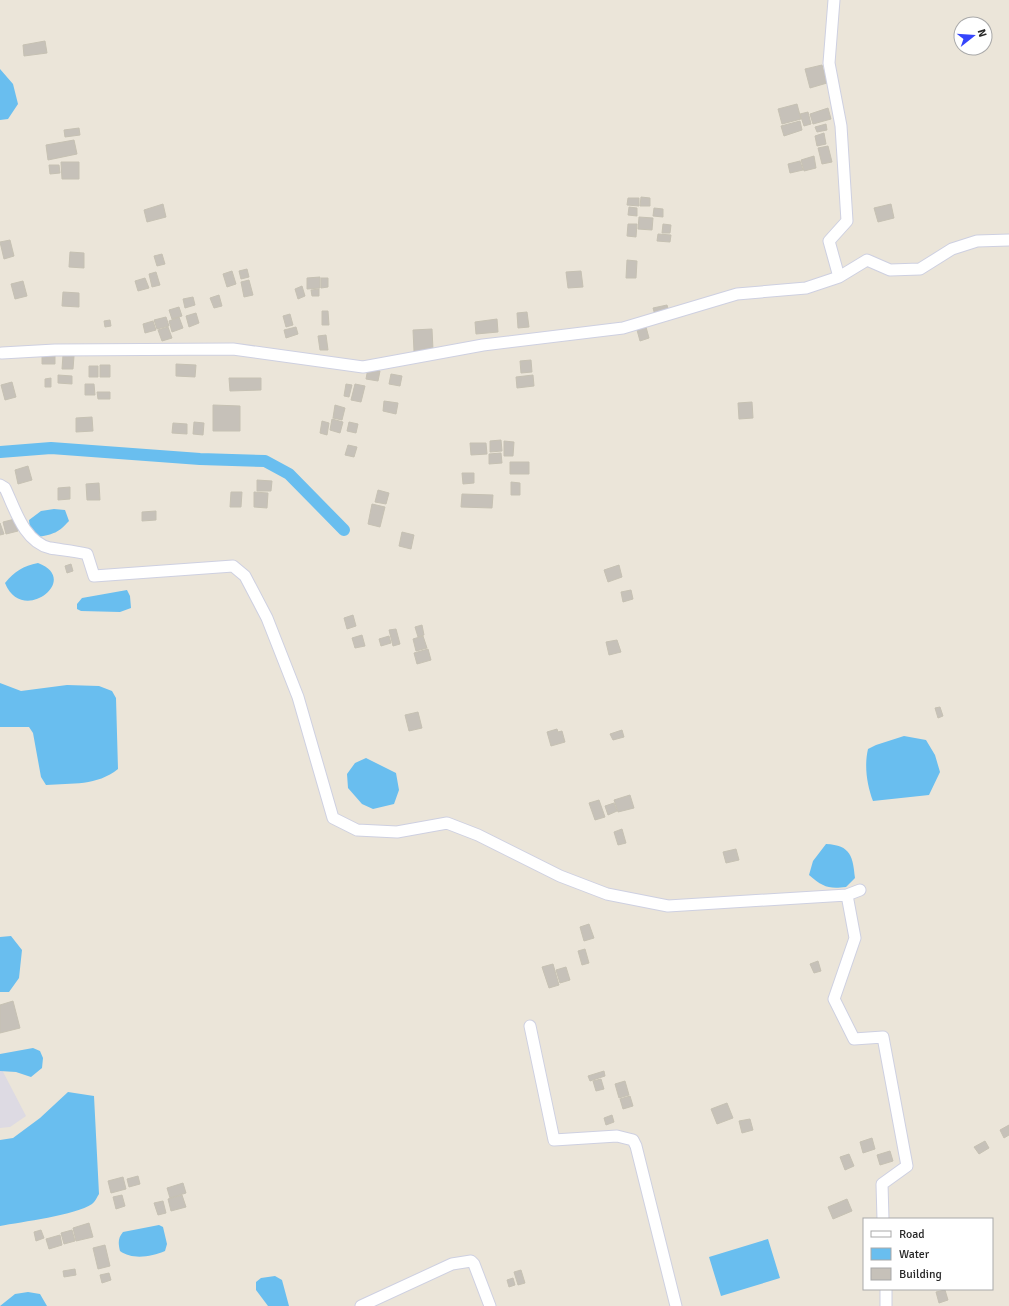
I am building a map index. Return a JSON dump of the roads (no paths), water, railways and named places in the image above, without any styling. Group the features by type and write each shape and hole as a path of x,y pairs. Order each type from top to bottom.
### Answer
{"street":[{"path":"834,0 829,63 841,126 847,221 829,241 839,278"},
{"path":"2,354 55,350 233,349 363,367 483,345 623,328 737,294 806,288 839,278 867,260 890,270 920,268 952,249 977,240 1009,240"},
{"path":"0,485 6,488 22,523 35,542 49,548 87,554 94,576 233,566 245,576 267,618 298,697 333,818 358,830 398,832 447,823 478,835 560,876 607,894 668,906 847,895 860,890"},
{"path":"847,895 855,938 834,998 854,1039 883,1037 907,1166 882,1184 883,1218"},
{"path":"530,1026 554,1140 617,1136 633,1140 636,1146 676,1306"},
{"path":"361,1306 452,1264 471,1261 474,1264 490,1306"},
{"path":"886,1290 886,1306"}],"water":[{"path":"0,69 13,84 18,104 8,119 0,120"},
{"path":"54,509 65,510 69,521 55,532 38,537 30,529 29,520 41,511"},
{"path":"38,563 50,570 54,579 51,588 44,595 35,600 24,600 13,595 5,583 12,575 20,570"},
{"path":"127,590 130,596 131,608 120,612 81,611 77,609 77,604 82,598"},
{"path":"0,683 21,691 67,685 99,686 112,691 116,698 118,769 102,778 84,783 46,785 41,777 33,733 29,727 0,727"},
{"path":"904,736 926,740 935,755 940,772 929,795 873,801 867,775 866,762 868,749"},
{"path":"366,758 396,773 399,790 394,804 373,809 362,804 348,788 347,774 355,763"},
{"path":"826,844 841,847 846,850 852,858 855,878 846,887 835,888 822,885 809,875 813,861"},
{"path":"11,936 22,950 19,978 9,992 0,992 0,937"},
{"path":"33,1048 40,1051 43,1058 42,1068 31,1077 16,1072 0,1071 0,1054"},
{"path":"68,1092 94,1096 99,1194 92,1204 74,1212 0,1226 0,1140 13,1138 40,1118"},
{"path":"159,1225 163,1227 167,1244 165,1251 154,1255 136,1257 120,1251 119,1241 123,1232"},
{"path":"768,1239 780,1278 721,1296 709,1257"},
{"path":"275,1276 282,1280 289,1306 268,1306 256,1290 256,1282 261,1278"},
{"path":"28,1292 40,1294 47,1306 0,1306 15,1294"}],"waterway":[{"path":"0,452 51,448 200,459 265,461 289,474 344,530"}]}
